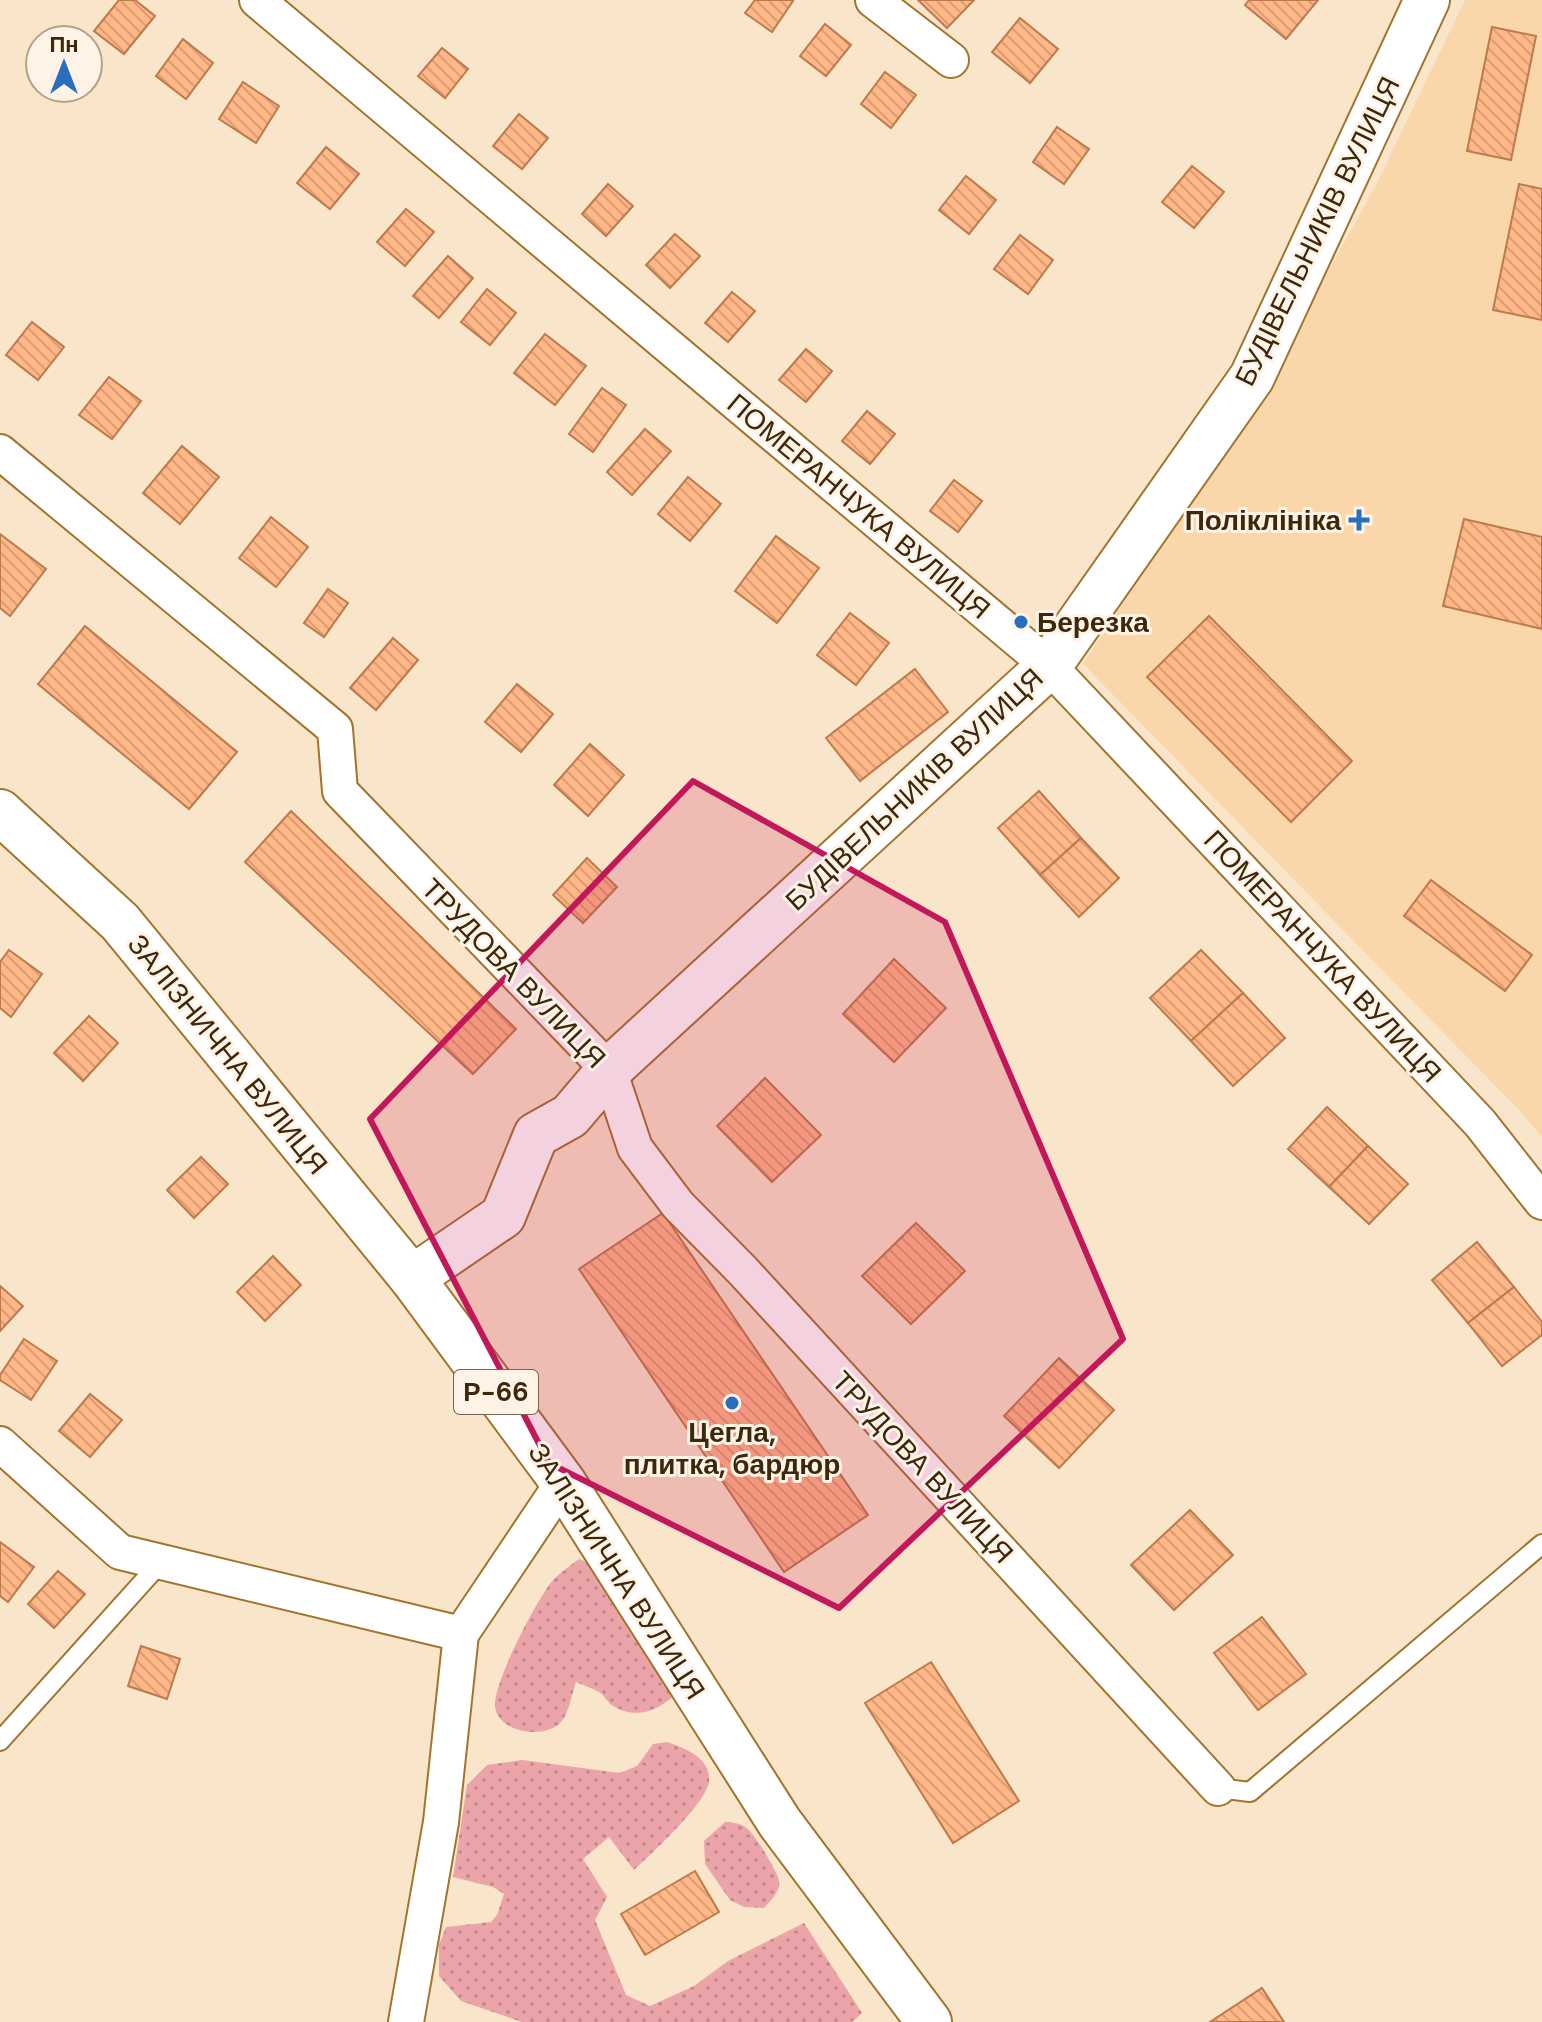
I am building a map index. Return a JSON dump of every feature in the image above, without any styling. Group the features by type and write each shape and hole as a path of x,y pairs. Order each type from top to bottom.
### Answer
{"street":[{"name":"ПОМЕРАНЧУКА ВУЛИЦЯ","path":"257,0 1049,666 1480,1123 1542,1202"},
{"path":"873,0 951,60"},
{"name":"БУДІВЕЛЬНИКІВ ВУЛИЦЯ","path":"412,1278 503,1216 536,1135 570,1116 609,1070 1049,666 1252,377 1427,0"},
{"name":"ТРУДОВА ВУЛИЦЯ","path":"0,452 335,729 340,791 609,1070 635,1148 678,1205 743,1271 1218,1788"},
{"name":"ЗАЛІЗНИЧНА ВУЛИЦЯ","path":"0,812 120,922 412,1278 563,1482 780,1823 929,2022"},
{"path":"0,1444 120,1552 461,1634"},
{"path":"406,2022 441,1822 461,1634 563,1482"}],"lane":[{"path":"1218,1788 1250,1792 1542,1544"},
{"path":"0,1741 161,1562"}],"highlighted area":[{"path":"693,781 945,922 1123,1339 839,1608 549,1463 370,1119"}],"shaded area":[{"name":"Поліклініка","path":"1465,0 1542,0 1542,1137 1083,664 1270,377 1376,185"},
{"path":"579,1559 600,1568 676,1694 654,1709 638,1713 613,1706 599,1692 576,1682 566,1714 553,1728 534,1732 513,1728 498,1716 495,1707 501,1680 538,1602 558,1575"},
{"path":"667,1742 689,1751 706,1766 709,1781 699,1802 634,1870 609,1837 583,1859 607,1897 595,1920 626,1995 650,2006 694,1986 728,1961 804,1923 862,2013 852,2022 522,2022 461,2001 439,1976 439,1945 446,1927 491,1922 497,1915 504,1894 493,1887 453,1877 467,1785 487,1765 522,1760 620,1773 637,1766 653,1744"},
{"path":"725,1822 749,1830 775,1870 778,1888 764,1908 744,1907 730,1900 705,1864 704,1841"}],"building":[{"path":"119,0 135,0 155,16 124,54 104,39 104,24 100,24"},
{"path":"755,0 793,1 772,32 745,13"},
{"path":"918,0 974,0 947,28"},
{"path":"1249,0 1318,0 1286,39 1245,5"},
{"path":"1020,18 1058,49 1030,83 992,52"},
{"path":"825,24 851,45 826,76 800,56"},
{"path":"1492,27 1536,36 1511,160 1467,151"},
{"path":"183,39 213,63 186,99 156,76"},
{"path":"442,48 468,69 445,98 418,76"},
{"path":"885,72 916,95 891,128 861,104"},
{"path":"243,82 279,106 256,143 219,119"},
{"path":"519,114 548,138 522,169 493,146"},
{"path":"1057,127 1089,149 1064,184 1033,162"},
{"path":"326,147 359,174 330,209 297,183"},
{"path":"1192,166 1224,192 1194,228 1162,202"},
{"path":"966,176 996,200 969,234 939,210"},
{"path":"608,184 633,206 606,236 582,214"},
{"path":"1519,184 1542,189 1542,320 1493,310"},
{"path":"406,209 434,232 405,266 377,242"},
{"path":"675,234 700,256 670,288 646,265"},
{"path":"1020,235 1053,260 1028,294 994,269"},
{"path":"448,256 473,278 439,318 413,296"},
{"path":"487,289 516,313 490,345 461,322"},
{"path":"732,292 755,311 728,342 705,323"},
{"path":"32,322 64,347 38,380 6,355"},
{"path":"545,334 586,366 555,405 514,373"},
{"path":"806,349 832,371 806,402 779,380"},
{"path":"109,377 141,401 112,439 79,415"},
{"path":"602,388 626,405 593,452 569,434"},
{"path":"867,411 895,434 870,464 842,441"},
{"path":"645,429 671,451 632,495 607,472"},
{"path":"182,446 219,477 180,524 143,493"},
{"path":"688,477 721,504 690,541 658,514"},
{"path":"954,480 982,501 958,532 930,511"},
{"path":"271,517 308,547 276,587 239,558"},
{"path":"1464,519 1542,537 1542,629 1443,606"},
{"path":"0,534 46,569 10,616 0,608"},
{"path":"776,536 819,568 777,623 735,591"},
{"path":"328,589 348,603 324,637 304,623"},
{"path":"850,613 889,643 856,685 817,655"},
{"path":"1209,616 1352,761 1291,822 1147,677"},
{"path":"85,626 237,752 189,809 38,684"},
{"path":"393,638 418,660 376,710 350,688"},
{"path":"915,669 948,712 860,781 826,738"},
{"path":"517,684 553,714 521,752 485,722"},
{"path":"590,744 624,775 588,816 554,785"},
{"path":"1039,791 1081,838 1040,875 998,828"},
{"path":"291,811 516,1029 473,1074 245,862"},
{"path":"1081,838 1119,878 1079,917 1040,875"},
{"path":"587,858 617,887 583,923 553,895"},
{"path":"1431,880 1532,955 1505,991 1404,916"},
{"path":"9,950 42,974 11,1017 0,1008 0,962"},
{"path":"1201,950 1243,993 1191,1041 1150,998"},
{"path":"894,959 946,1008 894,1062 843,1014"},
{"path":"1243,993 1285,1038 1233,1086 1191,1041"},
{"path":"89,1016 118,1043 83,1081 54,1053"},
{"path":"765,1078 821,1135 772,1182 717,1126"},
{"path":"1327,1107 1368,1146 1329,1187 1288,1149"},
{"path":"1368,1146 1408,1184 1369,1224 1329,1187"},
{"path":"201,1157 228,1184 194,1218 167,1190"},
{"path":"663,1213 868,1515 784,1572 579,1269"},
{"path":"916,1223 965,1271 911,1324 862,1276"},
{"path":"1477,1242 1514,1287 1468,1323 1432,1280"},
{"path":"273,1256 301,1285 265,1321 237,1292"},
{"path":"0,1286 23,1306 0,1331"},
{"path":"1514,1287 1542,1322 1542,1335 1502,1366 1468,1323"},
{"path":"24,1339 57,1361 31,1400 0,1380 0,1375"},
{"path":"1059,1358 1114,1410 1059,1468 1004,1416"},
{"path":"90,1394 122,1420 90,1457 59,1431"},
{"path":"1190,1510 1233,1555 1174,1610 1131,1565"},
{"path":"0,1542 34,1567 8,1602 0,1596"},
{"path":"58,1571 85,1594 54,1628 28,1604"},
{"path":"1262,1617 1306,1674 1258,1710 1214,1653"},
{"path":"141,1646 180,1659 167,1699 128,1686"},
{"path":"931,1662 1019,1801 953,1843 865,1703"},
{"path":"695,1871 719,1912 645,1955 621,1914"},
{"path":"1262,1988 1284,2022 1210,2022"}],"place":[{"name":"Поліклініка","path":"1359,520"},
{"name":"Березка","path":"1021,622"},
{"name":"Цегла, плитка, бардюр","path":"732,1403"}]}
